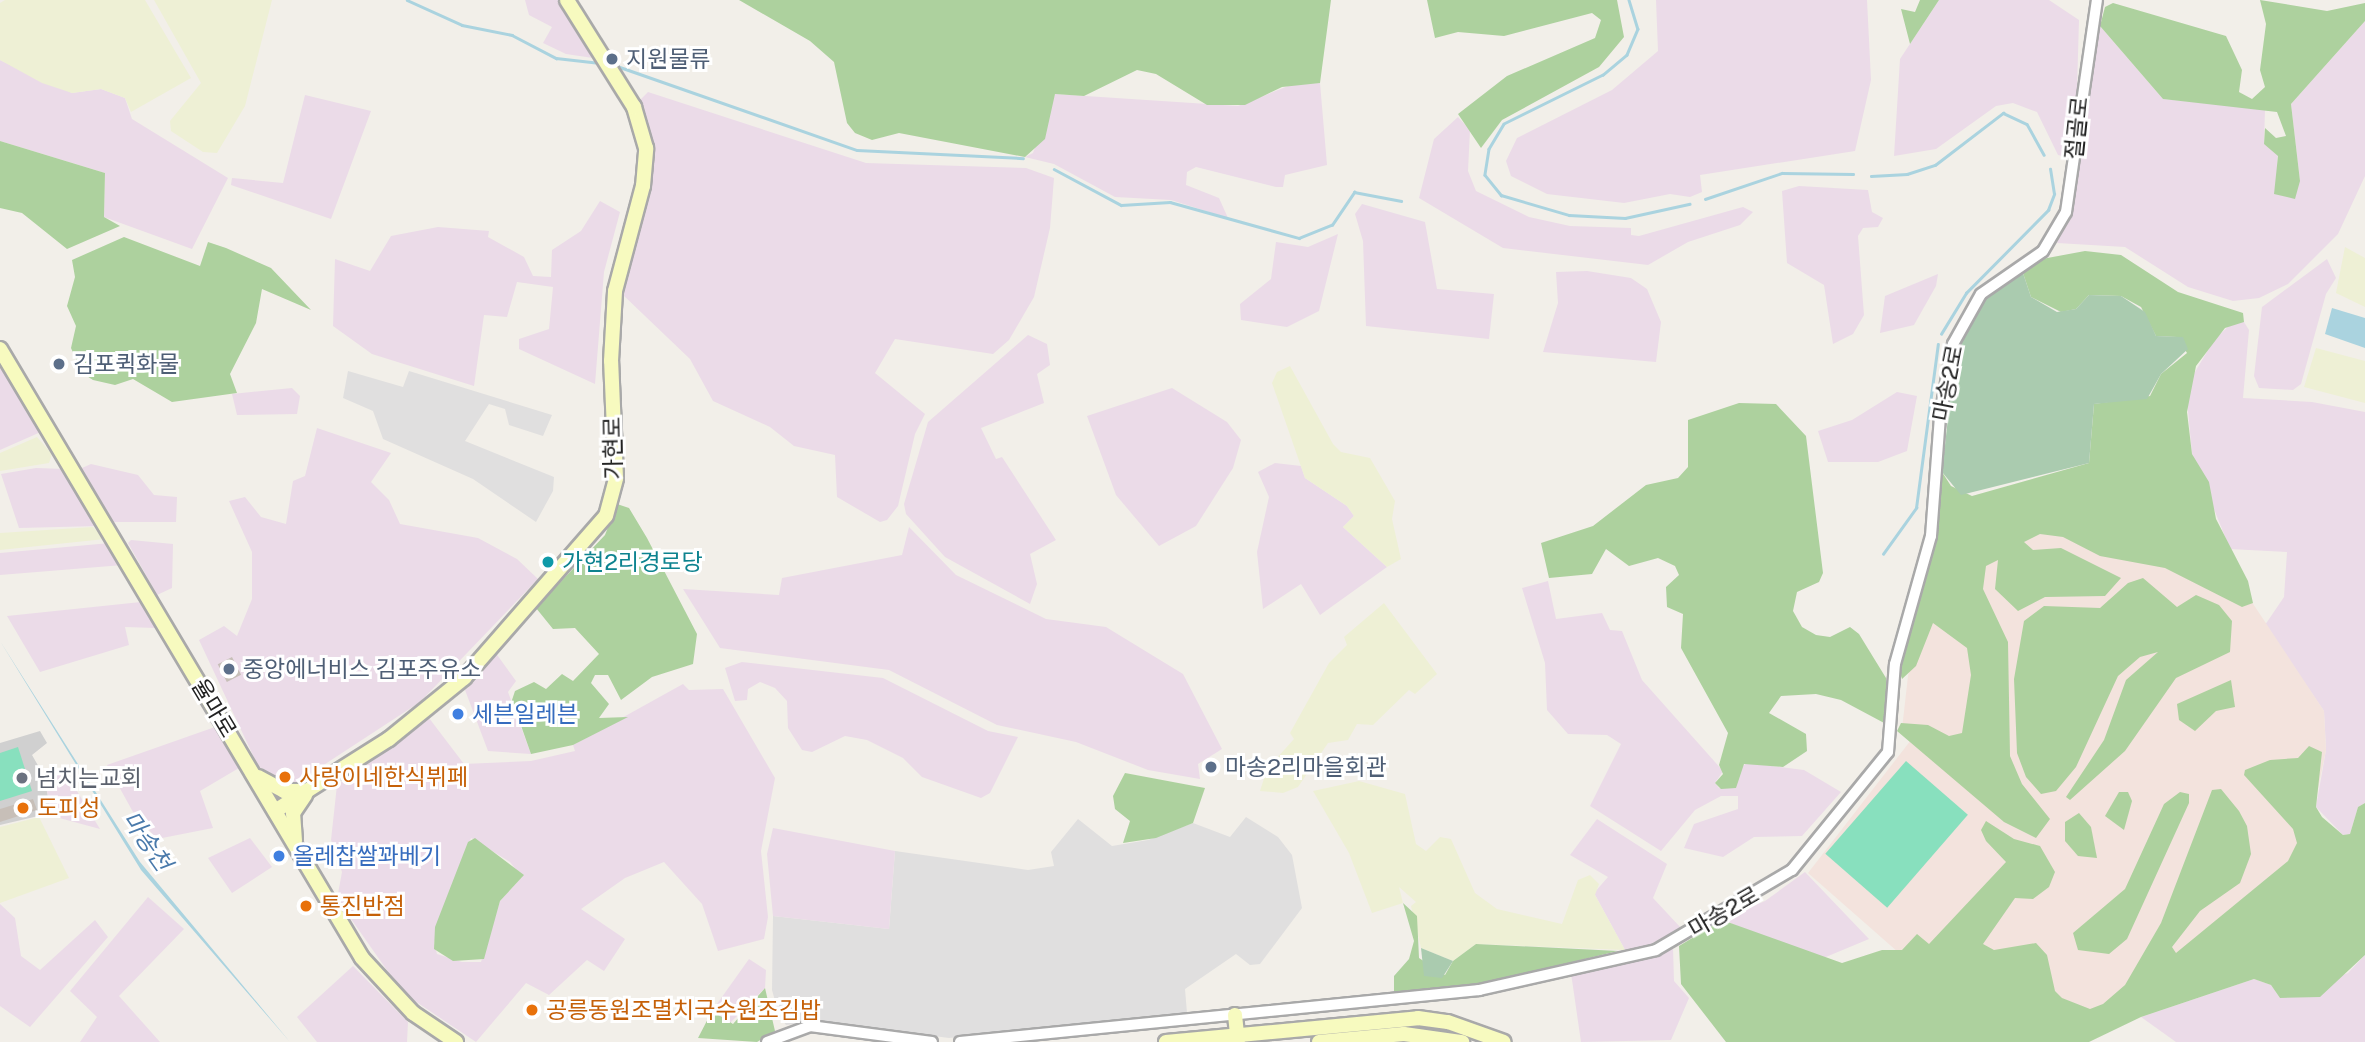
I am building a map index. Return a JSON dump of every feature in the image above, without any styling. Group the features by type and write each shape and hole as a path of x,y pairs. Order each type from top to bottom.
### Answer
{"street":[{"name":"가현로","path":"275,811 389,739 464,678 591,537 612,496 615,291 643,186 646,148 634,107 567,0"},
{"name":"절골로","path":"2043,251 2070,197 2078,108 2097,0"},
{"name":"마송2로","path":"960,1042 1474,991 1637,956 1733,908 1804,859 1870,777 1890,743 1895,664 1931,536 1940,416 1953,344 1981,294 2043,251"},
{"name":"율마로","path":"0,349 297,849 379,980 456,1042"},
{"path":"253,773 276,789 308,791"},
{"path":"297,849 293,813 308,791"},
{"path":"1236,1015 1238,1039"},
{"path":"1166,1042 1238,1039 1418,1018 1504,1042"},
{"path":"767,1042 810,1026 932,1042"},
{"path":"1319,1042 1404,1034 1462,1042"}],"shaded area":[{"path":"525,0 560,0 593,58 566,54 543,43 552,27 529,15"},
{"path":"1656,0 1867,0 1871,80 1855,151 1700,175 1702,192 1690,197 1670,194 1624,203 1547,194 1511,176 1506,161 1517,138 1612,90 1658,51"},
{"path":"1939,0 2049,0 2079,20 2077,89 2066,157 2058,155 2037,112 2013,103 1996,106 1936,149 1894,156 1900,59"},
{"path":"2365,21 2365,176 2338,234 2288,284 2259,298 2233,301 2188,287 2125,247 2057,243 2075,196 2080,125 2100,26 2163,99 2265,109 2264,144 2278,153 2277,169 2300,181 2291,104"},
{"path":"0,60 72,93 101,89 125,98 132,119 228,178 192,249 104,217 105,173 0,141"},
{"path":"1320,83 1327,165 1285,175 1283,187 1196,167 1187,172 1186,185 1219,198 1228,218 1171,200 1115,197 1054,164 1025,157 1033,153 1055,94 1238,106 1293,84"},
{"path":"648,92 866,163 1026,168 1054,178 1050,228 1034,297 1009,340 993,354 895,339 875,373 925,414 915,434 898,506 887,520 880,522 837,497 835,455 794,446 770,427 713,401 690,359 622,294 653,169 651,138 638,102"},
{"path":"305,95 371,111 331,219 231,185 232,178 283,183"},
{"path":"1458,117 1470,130 1468,171 1476,191 1529,217 1570,226 1631,228 1631,235 1639,236 1743,207 1753,212 1740,225 1688,242 1648,265 1503,248 1419,198 1434,139"},
{"path":"1799,186 1868,190 1872,212 1883,218 1878,227 1863,228 1858,236 1864,315 1853,334 1833,344 1824,285 1787,263 1782,191"},
{"path":"600,201 620,212 604,272 595,384 519,349 519,339 549,329 553,287 517,282 507,317 484,315 474,386 372,354 333,326 335,259 370,271 391,236 438,227 489,231 488,237 524,257 533,276 551,277 552,250 581,231"},
{"path":"1362,204 1425,222 1437,289 1494,294 1489,339 1366,326 1363,241 1355,214"},
{"path":"1338,234 1319,311 1287,327 1241,320 1240,304 1271,279 1276,242 1308,247"},
{"path":"2327,259 2336,278 2326,294 2301,384 2293,390 2259,388 2254,376 2262,307"},
{"path":"1587,271 1631,278 1647,289 1661,322 1656,362 1543,352 1558,303 1556,272"},
{"path":"1938,274 1936,286 1914,325 1880,333 1885,296"},
{"path":"2233,322 2244,322 2249,330 2243,398 2312,402 2365,412 2365,803 2358,807 2350,834 2343,835 2316,807 2326,750 2324,711 2265,625 2284,597 2287,552 2230,549 2192,454 2187,400 2192,377 2214,340"},
{"path":"1028,335 1047,344 1050,365 1037,374 1044,403 981,428 996,459 1002,457 1056,540 1030,554 1037,584 1030,604 945,557 906,514 904,504 928,422"},
{"path":"0,364 43,431 0,450"},
{"path":"348,371 403,387 409,371 552,415 543,436 509,425 505,409 489,404 465,441 554,477 553,491 536,522 473,479 383,439 373,411 343,398"},
{"path":"292,388 300,396 297,414 237,415 232,394"},
{"path":"1172,388 1227,422 1241,440 1233,468 1196,526 1159,546 1116,495 1087,416"},
{"path":"1897,392 1917,396 1907,451 1878,462 1828,462 1818,431 1852,420"},
{"path":"317,428 391,453 371,482 389,500 400,524 478,538 517,559 538,579 420,702 290,787 258,766 199,640 224,626 237,636 252,599 252,552 229,501 245,497 261,517 286,524 293,481 305,476"},
{"path":"1275,463 1301,466 1305,478 1347,506 1354,516 1343,527 1387,567 1320,615 1301,584 1263,609 1257,552 1269,497 1258,472"},
{"path":"91,464 138,475 154,495 177,497 176,522 113,522 82,468"},
{"path":"36,468 65,469 99,526 19,528 1,474"},
{"path":"1950,503 2230,569 2324,711 2326,750 2304,857 2103,1027 1923,974 1808,873 1911,740 1902,729 1908,676"},
{"path":"909,527 956,575 1046,619 1106,627 1183,674 1222,749 1198,764 1200,779 1148,770 1076,742 997,725 889,670 720,648 683,589 779,595 782,578 902,555"},
{"path":"131,540 173,544 172,588 157,595 128,543"},
{"path":"110,543 123,565 0,575 0,553"},
{"path":"1548,581 1556,619 1602,613 1610,630 1622,631 1642,680 1723,771 1715,783 1719,788 1736,788 1738,769 1747,763 1804,770 1841,792 1802,836 1754,837 1723,857 1684,848 1694,824 1738,809 1738,796 1721,796 1695,810 1661,851 1590,806 1621,744 1607,735 1568,734 1547,710 1545,663 1522,588"},
{"path":"141,602 156,628 125,627 129,645 40,672 7,616"},
{"path":"495,652 516,681 508,692 531,754 488,751 465,690"},
{"path":"742,662 883,678 988,731 1018,737 990,793 981,798 922,777 903,758 867,740 845,736 812,752 802,750 788,728 787,701 775,688 760,682 748,689 747,700 735,701 725,668"},
{"path":"683,684 689,690 723,689 775,778 761,851 768,917 764,939 718,951 702,904 664,862 625,878 581,909 625,939 604,971 587,960 549,995 526,983 476,1042 403,993 337,899 342,872 331,840 337,785 429,718 464,764 531,761 575,751 573,745","holes":["471,838 510,862 522,877 500,901 481,962 462,962 437,954 434,943"]},
{"path":"215,727 239,768 200,791 213,828 157,839 133,812 107,765"},
{"name":"넘치는교회","path":"40,731 47,743 32,755 44,776 51,813 0,825 0,743"},
{"path":"66,773 100,829 52,816 44,776"},
{"path":"1246,817 1278,837 1292,855 1302,908 1260,964 1250,965 1236,954 1185,989 1187,1013 949,1038 820,1021 786,1025 779,1015 772,990 773,916 889,929 895,851 1028,870 1054,866 1051,852 1078,819 1112,846 1148,840 1193,823 1230,837"},
{"path":"1597,819 1667,864 1653,898 1681,928 1647,946 1625,950 1594,893 1608,877 1570,855"},
{"path":"773,828 895,851 889,929 773,916 767,854"},
{"path":"250,838 272,867 232,893 208,858"},
{"path":"1805,872 1869,939 1821,959 1722,920 1765,901"},
{"path":"148,897 184,929 119,996 160,1042 80,1042 97,1017 70,991"},
{"path":"0,904 15,918 21,956 40,970 95,920 108,937 30,1027 0,1006"},
{"path":"1673,948 1674,981 1689,998 1671,1040 1581,1042 1571,973"},
{"path":"2365,955 2365,1042 2176,1042 2141,1017 2254,979 2271,985 2280,998 2348,973"},
{"path":"749,959 766,970 765,988 730,1023 712,1011"},
{"path":"353,966 408,1022 407,1042 317,1042 297,1017"}],"green space":[{"path":"5,0 145,0 191,78 131,112 125,98 101,89 72,93 42,83 0,60 0,3"},
{"path":"154,0 272,0 245,106 217,153 203,152 171,131 170,121 201,83"},
{"path":"739,0 1331,0 1320,83 1282,87 1245,105 1207,105 1156,74 1137,70 1084,96 1055,94 1045,139 1025,157 899,133 872,140 855,133 847,123 834,62 810,41"},
{"path":"1427,0 1617,0 1624,37 1599,67 1502,120 1481,148 1458,114 1507,76 1595,38 1601,20 1592,13 1504,36 1458,32 1435,38"},
{"path":"1920,0 1939,0 1910,44 1901,9 1915,12"},
{"path":"2260,0 2327,11 2365,3 2365,21 2291,104 2300,181 2295,199 2274,194 2278,156 2264,144 2265,128 2276,138 2286,136 2277,112 2163,99 2100,26 2105,7 2113,3 2226,36 2242,70 2239,92 2252,99 2265,87 2260,70 2266,24"},
{"path":"0,141 105,173 104,217 120,226 67,249 22,213 0,208"},
{"path":"124,237 200,266 208,242 226,248 271,268 311,310 262,289 256,323 230,374 237,393 172,402 133,379 115,385 93,380 82,373 71,348 76,326 67,306 75,277 72,260"},
{"path":"2345,247 2365,258 2365,307 2336,293"},
{"path":"2085,251 2121,255 2178,292 2243,313 2244,322 2225,328 2196,366 2187,412 2192,454 2209,482 2216,519 2248,581 2253,603 2242,607 2165,568 2100,556 2063,537 2040,534 2024,542 2033,550 2061,548 2121,578 2105,596 2045,597 2018,611 1995,589 1998,560 1986,566 1983,589 2008,642 2010,756 2022,784 2050,819 2036,838 2004,822 1897,731 1901,723 1928,725 1949,736 1962,733 1971,675 1967,648 1933,623 1916,666 1902,679 1899,670 1930,559 1942,472 1951,486 1972,496 2089,463 2094,404 2150,396 2161,374 2187,353 2177,337 2156,336 2141,307 2121,296 2089,295 2076,309 2061,312 2031,297 2022,270 2042,259"},
{"path":"2022,270 2031,297 2057,312 2076,309 2089,295 2121,296 2145,312 2156,336 2183,337 2188,349 2161,374 2147,399 2094,404 2089,463 1961,495 1942,472 1955,355 1985,297"},
{"path":"2316,348 2365,361 2365,403 2304,387"},
{"path":"1290,366 1333,444 1341,452 1370,458 1395,501 1392,519 1401,559 1387,567 1343,527 1354,516 1347,506 1305,478 1272,383 1277,372"},
{"path":"1739,403 1776,404 1806,436 1823,573 1819,582 1797,592 1793,611 1802,627 1816,635 1830,637 1850,627 1859,634 1886,678 1886,724 1841,700 1816,694 1781,696 1769,713 1806,734 1807,751 1783,767 1744,764 1736,788 1721,789 1715,783 1723,774 1719,765 1728,733 1681,648 1683,614 1667,607 1666,587 1679,575 1675,566 1658,558 1629,566 1606,549 1592,574 1549,578 1541,543 1593,526 1646,485 1678,478 1688,467 1688,420"},
{"path":"37,437 52,454 49,463 0,471 0,453"},
{"path":"617,504 629,508 697,634 693,664 652,677 621,700 608,675 595,675 591,683 609,704 599,718 628,717 573,745 531,754 512,700 515,691 534,682 546,689 562,674 573,681 599,654 575,628 553,629 536,608 605,535"},
{"path":"93,527 105,539 0,550 0,533"},
{"path":"2143,578 2177,607 2196,595 2219,605 2232,621 2230,652 2176,678 2125,751 2070,800 2066,797 2104,740 2126,680 2158,652 2140,657 2118,676 2076,767 2056,791 2041,794 2026,777 2017,753 2014,679 2024,621 2044,606 2100,608 2128,583"},
{"path":"1384,603 1437,674 1415,694 1409,690 1373,725 1357,724 1348,740 1328,743 1298,787 1283,793 1260,791 1267,769 1294,739 1290,733 1329,663 1347,645 1344,637"},
{"path":"2231,680 2235,707 2216,711 2195,731 2179,720 2177,704"},
{"path":"2309,746 2322,752 2316,807 2322,817 2343,835 2350,834 2358,807 2365,803 2365,955 2320,997 2280,998 2271,985 2254,979 2141,1017 2089,1042 1726,1042 1681,984 1679,946 1722,920 1842,963 1882,950 1902,950 1917,934 1929,944 2006,862 1986,841 1981,830 1986,821 2014,839 2040,846 2055,872 2049,887 2033,899 2015,898 1983,944 1994,950 2036,943 2047,955 2055,991 2062,998 2090,1009 2103,1004 2125,985 2161,923 2212,790 2221,789 2239,811 2247,826 2251,854 2240,883 2200,911 2172,947 2176,953 2288,861 2297,843 2293,829 2244,775 2245,770 2270,760 2298,758"},
{"path":"18,747 32,791 0,801 0,753"},
{"path":"1906,761 1968,815 1887,908 1825,854"},
{"path":"1125,773 1205,788 1193,823 1156,838 1123,843 1130,821 1115,809 1113,796"},
{"path":"1359,781 1405,794 1416,844 1426,851 1440,837 1451,839 1475,893 1497,909 1562,924 1578,880 1590,875 1599,884 1595,895 1625,950 1476,944 1453,961 1421,948 1411,906 1416,902 1399,887 1403,903 1372,913 1349,853 1313,791"},
{"path":"2119,792 2128,792 2132,801 2124,830 2105,816"},
{"path":"2180,792 2189,794 2189,803 2127,939 2109,954 2078,950 2073,933 2125,889 2164,804"},
{"path":"2079,813 2091,827 2097,858 2078,856 2065,841 2065,822"},
{"path":"39,817 69,878 0,903 0,827"},
{"path":"475,838 524,875 500,901 484,959 453,961 434,949 435,927 468,842"},
{"path":"1403,903 1417,916 1419,958 1445,975 1453,961 1476,944 1618,951 1480,984 1394,992 1394,976 1409,959 1414,941"},
{"path":"1421,948 1453,961 1442,978 1424,976"},
{"path":"765,988 775,1031 757,1042 698,1038 712,1011 733,1024"}],"water":[{"path":"2332,308 2365,318 2365,348 2325,334"},
{"path":"0,641 140,862 290,1042 141,870"}],"building":[{"name":"중앙에너비스 김포주유소","path":"232,657 241,675 227,682 218,664"},
{"name":"도피성","path":"33,799 37,810 0,822 0,809"}],"waterway":[{"path":"407,0 462,25 512,35 556,58 600,63"},
{"path":"1629,0 1638,29 1627,55 1603,75 1504,124 1489,149 1485,175 1501,195 1569,215 1625,218 1689,204"},
{"path":"617,66 857,150 1023,158"},
{"path":"1871,176 1907,174 1935,165 2003,113 2027,124 2044,155"},
{"path":"1054,169 1121,205 1170,202 1299,238 1332,225 1354,192 1401,201"},
{"path":"1941,334 1966,293 2048,210 2054,194 2050,169"},
{"path":"1705,199 1782,173 1853,174"},
{"path":"1883,554 1916,508 1938,344"}],"place":[{"name":"지원물류","path":"612,59"},
{"name":"김포퀵화물","path":"59,364"},
{"name":"가현2리경로당","path":"548,562"},
{"name":"중앙에너비스 김포주유소","path":"229,669"},
{"name":"세븐일레븐","path":"458,714"},
{"name":"마송2리마을회관","path":"1211,767"},
{"name":"사랑이네한식뷔페","path":"285,777"},
{"name":"넘치는교회","path":"22,778"},
{"name":"도피성","path":"23,808"},
{"name":"올레찹쌀꽈베기","path":"279,856"},
{"name":"통진반점","path":"306,906"},
{"name":"공릉동원조멸치국수원조김밥","path":"532,1010"}],"water label":[{"name":"마송천","path":"147,841"}]}
